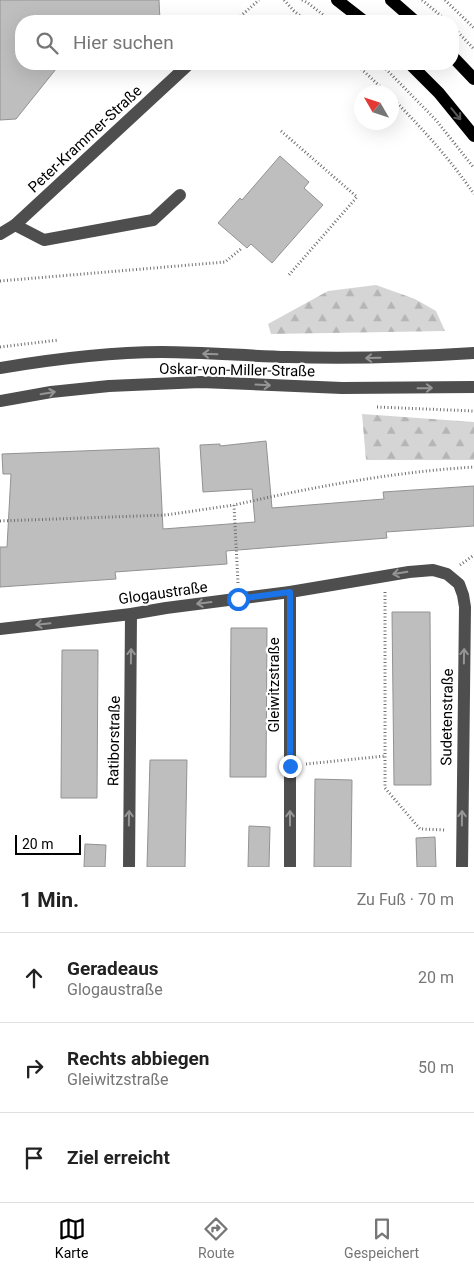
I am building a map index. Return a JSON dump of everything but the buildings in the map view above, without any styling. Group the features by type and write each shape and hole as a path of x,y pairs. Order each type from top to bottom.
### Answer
{"main road":[{"path":"337,0 356,15"},
{"path":"391,0 408,15"},
{"path":"459,63 474,79"},
{"path":"416,70 439,93 474,136"}],"street":[{"name":"Peter-Krammer-Straße","path":"0,234 15,225 183,70"},
{"path":"15,225 44,240 153,220 180,195"},
{"name":"Oskar-von-Miller-Straße","path":"0,368 58,359 110,354 163,352 365,358 474,352"},
{"name":"Oskar-von-Miller-Straße","path":"0,401 51,392 109,386 201,382 342,388 474,387"},
{"name":"Glogaustraße","path":"0,629 131,614 290,592 409,572 433,570 447,574"},
{"name":"Sudetenstraße","path":"447,574 459,584 465,607 462,867"},
{"name":"Gleiwitzstraße","path":"290,592 290,867"},
{"name":"Ratiborstraße","path":"129,867 131,614"}],"path":[{"path":"242,15 259,0"},
{"path":"284,0 300,15"},
{"path":"302,0 324,15"},
{"path":"422,0 440,15"},
{"path":"445,0 474,28"},
{"path":"459,33 474,49"},
{"path":"362,70 378,85"},
{"path":"387,70 436,120 474,168"},
{"path":"399,105 444,154 474,194"},
{"path":"281,131 357,198 288,276"},
{"path":"0,281 225,262 242,248"},
{"path":"374,407 474,411"},
{"path":"0,521 166,515 234,505 303,490 384,476 474,467"},
{"path":"234,505 238,599"},
{"path":"385,601 385,788 420,829 462,831"},
{"path":"315,763 385,756"}],"green space":[{"path":"376,285 415,299 436,311 445,331 271,334 268,324 328,291"},
{"path":"362,414 474,422 474,460 366,460"}],"route":[{"path":"238,599 290,592 290,766"}]}
